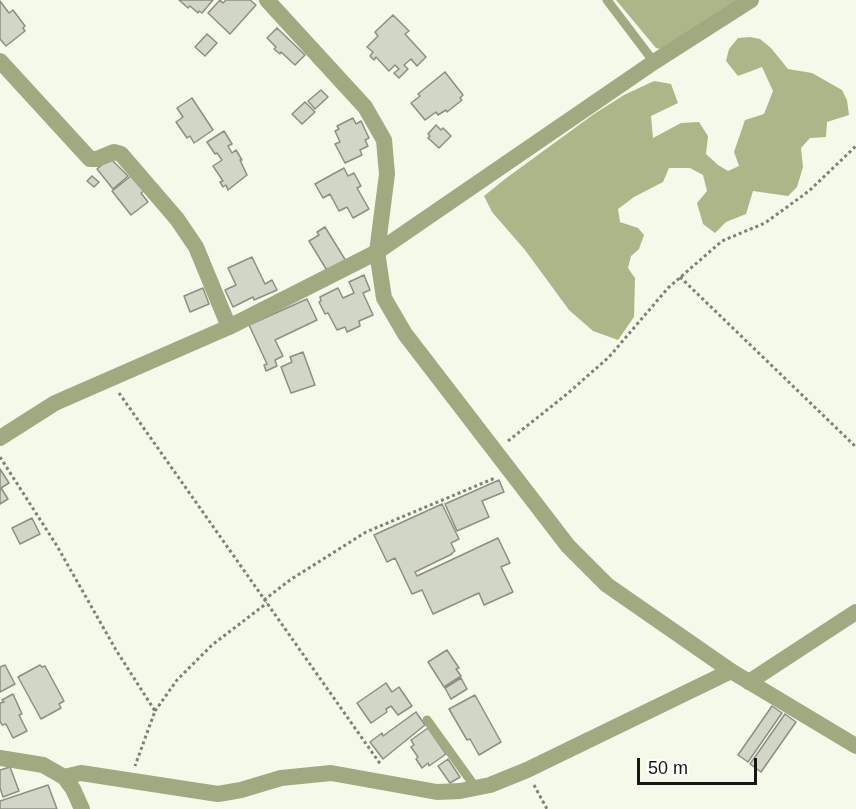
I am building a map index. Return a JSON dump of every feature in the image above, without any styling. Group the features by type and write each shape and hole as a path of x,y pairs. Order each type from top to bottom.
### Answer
{"street":[{"path":"267,0 364,107 384,140 387,174 377,252 384,297 405,334 568,546 607,585 731,671 856,746"},
{"path":"0,438 55,403 229,327 377,252 654,62 751,0"},
{"path":"0,61 90,159 97,159 114,152 121,154 177,219 196,247 229,327"},
{"path":"749,682 856,612"},
{"path":"64,777 81,773 218,794 241,790 280,778 331,773 437,792 460,791 490,785 527,770 731,671"},
{"path":"0,758 43,765 64,777 73,789 82,809"}],"lane":[{"path":"607,0 654,62"},
{"path":"427,720 476,788"}],"path":[{"path":"495,452 609,357 680,277 722,241 765,223 809,191 856,146"},
{"path":"680,277 856,447"},
{"path":"109,379 394,783"},
{"path":"0,457 57,546 116,650 155,711"},
{"path":"129,782 155,711 177,680 212,645 290,579 366,532 510,471"},
{"path":"527,770 547,809"}],"green space":[{"path":"616,0 741,0 665,50 656,48"},
{"path":"738,38 760,39 771,48 788,69 812,73 842,90 847,100 849,115 827,122 826,137 810,138 801,148 803,167 797,187 788,196 753,191 746,214 726,222 715,233 703,224 697,203 707,191 703,175 690,168 669,168 663,182 634,197 618,209 620,222 638,228 644,235 639,249 631,256 628,268 635,278 634,317 618,340 593,331 569,310 525,250 492,212 484,196 594,114 624,95 654,81 671,84 678,103 651,116 653,138 681,123 699,122 708,136 706,154 728,171 739,166 734,152 745,120 764,114 773,91 762,67 738,76 726,61 729,49"}],"building":[{"path":"179,0 213,0 202,13 199,11 198,13"},
{"path":"220,0 223,3 226,0 250,0 256,5 230,34 208,13"},
{"path":"0,1 9,13 13,10 25,26 23,28 25,31 6,46 0,39"},
{"path":"393,15 409,31 405,34 426,57 417,66 411,59 404,65 408,69 399,78 394,73 399,69 395,65 389,71 376,57 374,60 370,56 373,52 367,47 378,36 375,32"},
{"path":"277,28 305,55 295,65 281,52 280,54 274,49 276,47 267,38"},
{"path":"207,34 217,43 205,56 195,47"},
{"path":"445,72 463,95 460,98 462,100 447,112 446,110 438,115 436,112 425,120 411,103 420,96 418,94"},
{"path":"321,90 328,97 315,109 308,101"},
{"path":"192,98 213,130 194,143 190,136 187,138 176,122 183,117 177,108"},
{"path":"305,102 315,112 302,124 292,114"},
{"path":"353,118 356,124 361,121 369,138 365,140 368,146 360,150 362,155 345,163 335,144 340,142 335,131 339,129 337,126"},
{"path":"436,125 451,136 439,148 428,138 430,136 428,134"},
{"path":"224,131 232,144 228,146 232,153 236,150 247,175 228,190 226,185 223,187 220,182 223,181 213,166 222,160 207,142"},
{"path":"110,158 128,176 113,189 97,169"},
{"path":"344,168 348,176 354,173 361,186 357,188 369,209 353,218 347,207 339,211 330,194 323,198 315,184"},
{"path":"92,176 99,182 94,187 87,181"},
{"path":"131,176 144,191 141,193 148,202 131,215 112,191"},
{"path":"325,227 346,261 328,272 309,241 319,235 317,232"},
{"path":"252,257 265,284 272,280 277,290 254,300 253,297 233,307 225,290 236,285 228,268"},
{"path":"364,275 370,290 363,293 373,315 359,321 360,326 347,332 345,327 337,330 328,313 325,314 319,302 320,297 338,288 343,298 354,293 349,282"},
{"path":"203,288 209,304 190,312 184,296"},
{"path":"307,299 317,320 275,340 283,356 275,360 277,366 266,371 264,365 267,364 249,325"},
{"path":"303,352 315,385 291,393 281,367 292,362 290,357"},
{"path":"0,469 9,483 1,488 8,499 0,504"},
{"path":"499,480 504,492 482,501 489,517 457,531 445,504"},
{"path":"442,504 459,539 451,543 455,551 415,572 417,576 498,538 510,563 501,567 513,592 484,605 479,593 433,614 422,590 412,594 395,558 387,562 374,535"},
{"path":"32,518 40,534 20,544 12,528"},
{"path":"447,650 459,668 456,669 461,676 444,687 428,662"},
{"path":"5,665 15,684 0,692 0,667"},
{"path":"40,665 45,666 64,701 59,704 61,708 41,719 18,677"},
{"path":"461,678 467,689 451,699 445,688"},
{"path":"386,683 392,692 399,687 412,706 398,715 391,706 386,709 387,712 371,723 357,703"},
{"path":"13,694 22,714 19,715 27,731 13,738 6,724 2,725 0,721 0,703"},
{"path":"475,695 501,742 479,755 470,739 467,740 449,709"},
{"path":"772,706 782,713 748,762 738,755"},
{"path":"416,712 425,725 383,759 370,742 382,733 383,736"},
{"path":"785,714 796,722 761,772 750,764"},
{"path":"428,728 446,754 422,768 411,747 414,745 411,740"},
{"path":"448,759 460,777 450,783 438,766"},
{"path":"10,767 19,791 3,797 0,788 0,770"},
{"path":"48,785 57,809 0,809 0,801"}]}
